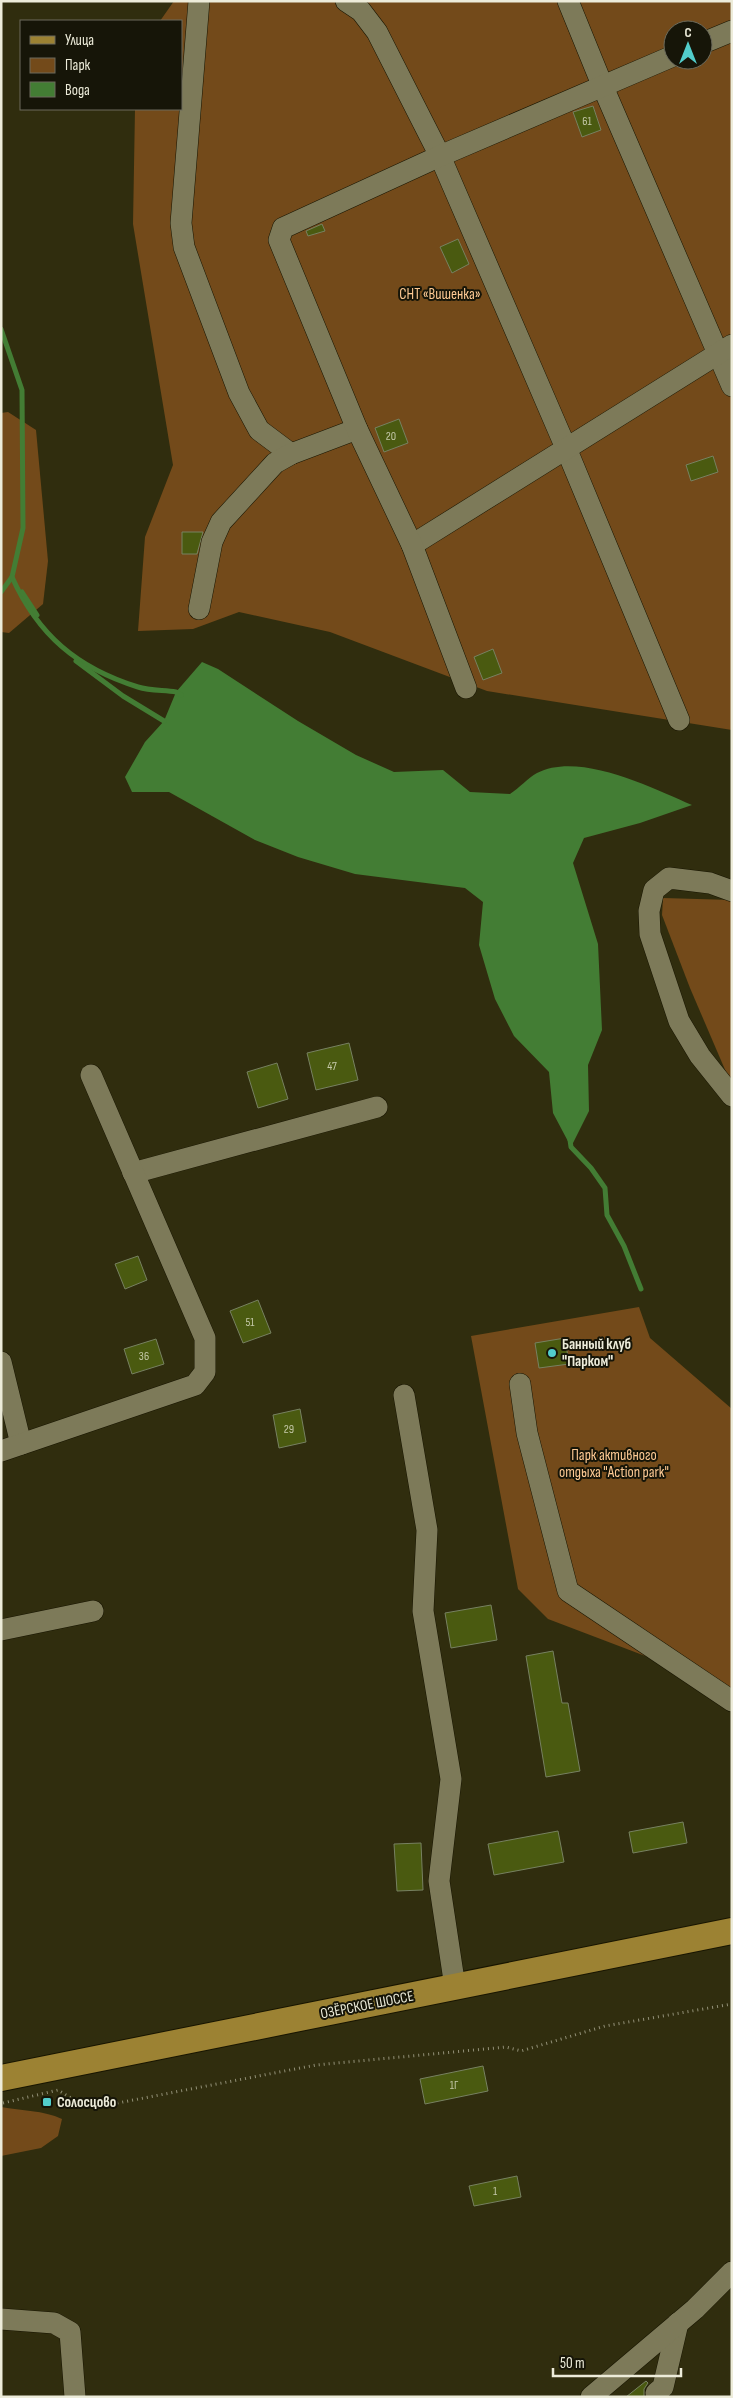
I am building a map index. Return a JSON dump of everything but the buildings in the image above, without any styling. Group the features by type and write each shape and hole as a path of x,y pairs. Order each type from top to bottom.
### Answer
{"main road":[{"name":"ОЗЁРСКОЕ ШОССЕ","path":"2,2091 455,1987 732,1931"}],"street":[{"path":"199,1 181,223 184,247 238,393 259,430 291,454"},
{"path":"346,1 361,10 377,32 440,156 566,448 679,720"},
{"path":"568,1 603,88 725,350 732,386"},
{"path":"713,39 732,31"},
{"path":"466,688 412,545 358,429 279,240 283,228 440,156 603,88 663,61"},
{"path":"412,545 725,350"},
{"path":"199,609 212,542 221,522 275,463 291,454 358,429"},
{"path":"732,891 710,883 669,878 654,890 649,911 650,934 679,1021 700,1056 732,1096"},
{"path":"1,1362 11,1447 195,1386 205,1372 205,1338 91,1075"},
{"path":"134,1173 377,1107"},
{"path":"520,1384 528,1433 568,1591 732,1701"},
{"path":"404,1395 427,1530 423,1611 451,1779 439,1880 455,1987"},
{"path":"1,1630 93,1611"},
{"path":"591,2397 678,2323 732,2272"},
{"path":"1,2319 54,2323 70,2332 75,2397"},
{"path":"656,2393 663,2387 678,2323"}],"path":[{"path":"2,2091 58,2090 79,2103 102,2106 316,2065 506,2047 521,2051 605,2026 732,2004"}],"green space":[{"name":"СНТ «Вишенка»","path":"174,1 732,1 732,730 487,691 330,632 239,612 193,629 138,631 145,537 173,465 133,224 135,110 182,110 182,20 161,20"},
{"path":"8,412 36,430 48,561 43,604 9,633 1,632 1,413"},
{"path":"663,898 732,900 732,1086 690,988 662,915"},
{"name":"Парк активного отдыха \"Action park\"","path":"639,1307 650,1338 732,1409 732,1689 548,1619 518,1589 471,1336"},
{"path":"1,2107 40,2112 62,2119 58,2136 41,2148 1,2156"}],"water":[{"path":"202,662 218,669 298,721 356,755 394,772 443,770 470,792 510,794 537,773 554,767 573,766 616,774 692,805 640,823 584,838 573,863 598,944 602,1030 588,1065 589,1111 571,1147 553,1113 549,1072 514,1036 495,999 479,945 483,902 465,888 355,874 298,857 255,840 169,792 132,792 125,777 145,742 164,721 176,692"}],"waterway":[{"path":"1,329 22,390 23,528 12,577 1,592"},
{"path":"12,577 22,598 34,616 62,647 78,659 96,670 138,687 176,692 181,695"},
{"path":"22,592 37,615"},
{"path":"76,661 123,696 164,721"},
{"path":"570,1140 571,1147 591,1168 605,1188 607,1215 624,1246 641,1289"}],"place":[{"name":"Банный клуб \"Парком\"","path":"552,1353"},
{"name":"Солосцово","path":"47,2102"}]}
